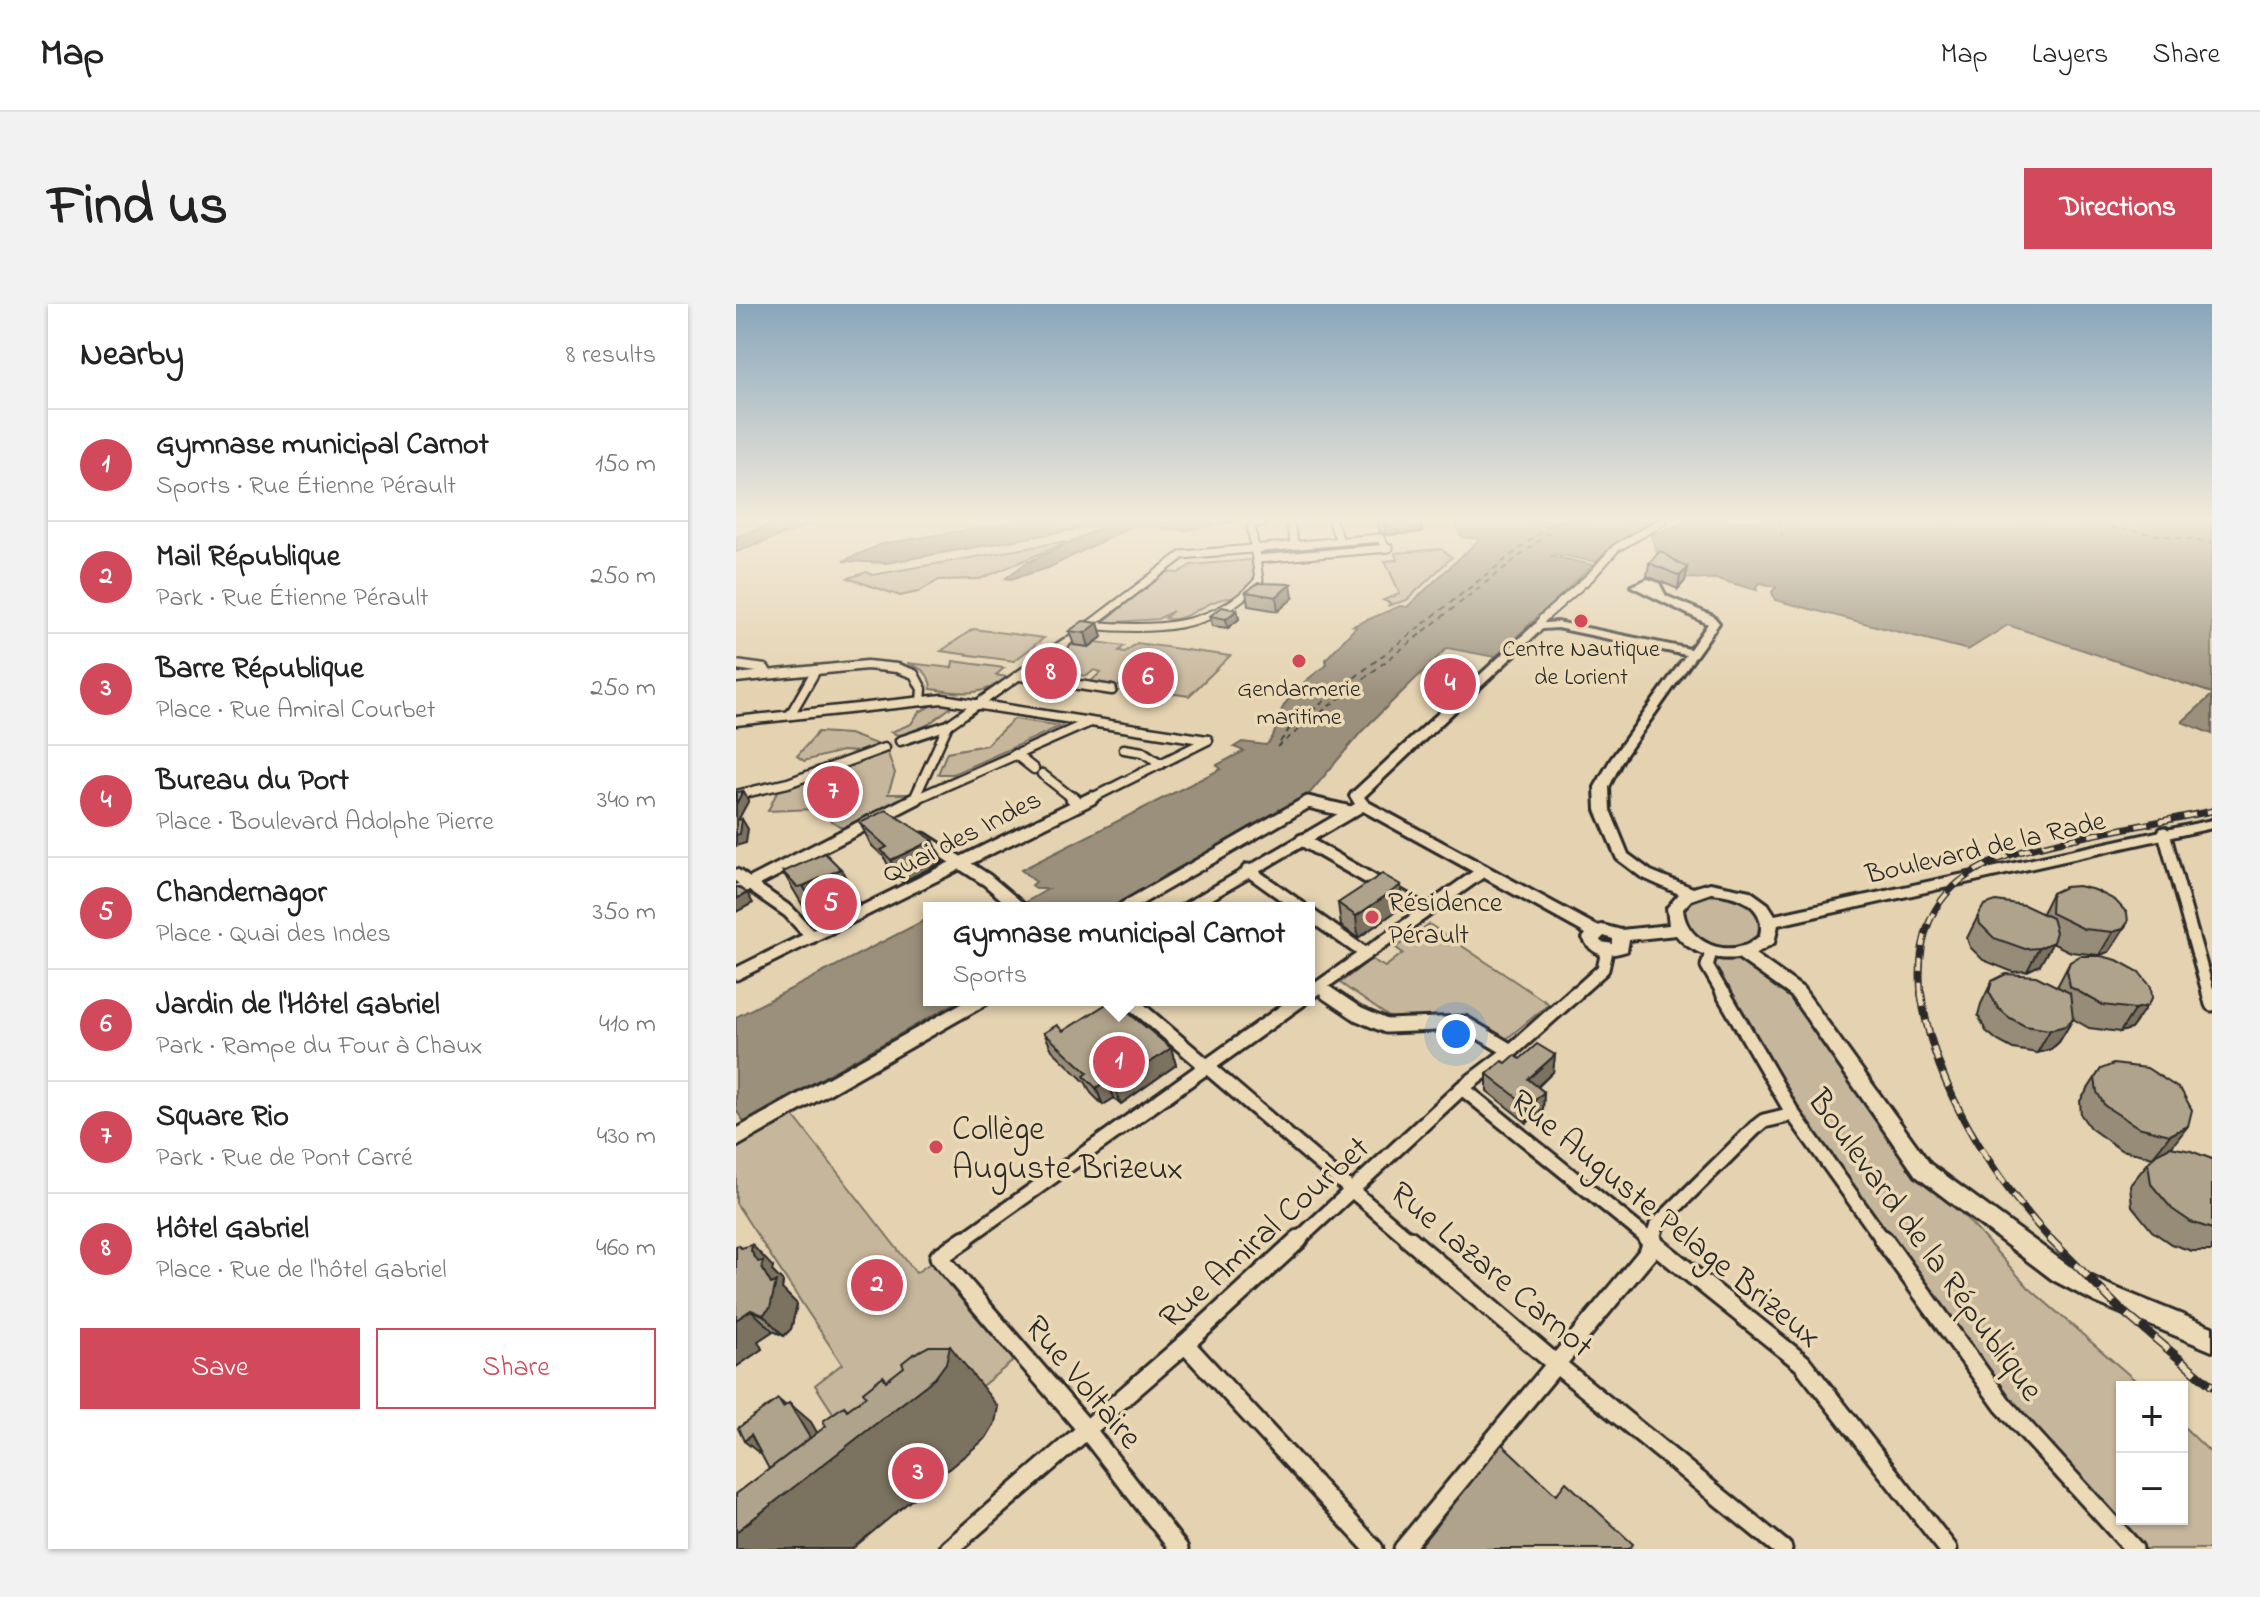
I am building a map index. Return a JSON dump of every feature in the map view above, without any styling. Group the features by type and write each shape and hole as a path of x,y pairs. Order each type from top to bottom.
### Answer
{"street":[{"path":"900,741 948,725 1020,676 1149,579"},
{"path":"1087,625 1162,626 1209,617 1232,606 1252,590 1259,579"},
{"path":"1357,808 1357,796 1363,789 1588,579"},
{"path":"1637,584 1656,585 1662,598 1714,623 1640,589 1637,584"},
{"path":"1688,892 1675,907 1673,918 1677,929 1689,942 1711,952 1742,953 1768,939 1770,921 1762,906 1733,890 1710,888 1688,892 1646,874 1622,856 1603,810 1602,787 1617,759 1714,623"},
{"path":"1539,626 1557,625 1694,653"},
{"path":"736,665 765,669 768,675"},
{"path":"736,678 867,665 912,671 919,679 921,701"},
{"path":"790,715 816,670"},
{"path":"1020,676 1112,690"},
{"path":"736,721 942,699 1090,721"},
{"path":"736,891 889,817 914,799 1090,721"},
{"name":"Quai des Indes","path":"736,974 1079,803 1211,741 1090,721"},
{"path":"914,799 948,725"},
{"path":"736,795 788,783 884,748"},
{"path":"1124,749 1143,752 1161,764"},
{"path":"1015,754 1079,803"},
{"path":"1134,902 1308,802 1357,808 1595,932 1611,930 1621,936 1677,929"},
{"path":"1195,902 1357,808"},
{"name":"Boulevard de la Rade","path":"1770,921 2212,824"},
{"path":"2164,833 2212,1004"},
{"path":"917,835 1012,902"},
{"path":"1302,840 1426,911"},
{"path":"1248,870 1293,902"},
{"path":"1315,989 1483,871"},
{"path":"736,875 789,912 812,937"},
{"path":"1315,918 1366,954"},
{"path":"1595,932 1591,938 1593,944 1607,951 1621,947 1621,936"},
{"name":"Rue Amiral Courbet","path":"949,1549 1185,1344 1462,1088 1511,1051 1603,969 1607,951"},
{"name":"Boulevard de la République","path":"1711,952 1707,966 1793,1114 2003,1405 2134,1549"},
{"path":"1742,953 1797,992 1923,1170 2061,1273 2212,1339"},
{"path":"1315,991 1386,1026 1464,1023 1511,1051"},
{"path":"736,1139 970,1006"},
{"name":"Rue Lazare Carnot","path":"1136,1006 1557,1365 1783,1549"},
{"path":"1208,1065 1292,1006"},
{"name":"Rue Voltaire","path":"1179,1549 1086,1429 939,1257 1208,1065"},
{"name":"Rue Auguste Pelage Brizeux","path":"1462,1088 1802,1363 1948,1549"},
{"path":"1403,1549 1648,1253 1657,1225 1755,1128 1764,1121 1793,1114"},
{"path":"1185,1344 1374,1549"}],"shaded area":[{"path":"851,579 976,579 939,580 918,592 900,596"},
{"path":"1157,579 1255,579 1238,599 1219,600 1182,617 1165,618 1173,611 1158,619 1102,623"},
{"path":"1393,579 1429,579 1407,600 1387,606 1392,604 1383,600 1400,594"},
{"path":"1437,579 1578,579 1495,657 1447,648 1361,732 1305,799 1130,902 1026,902 1048,889 1036,889 1032,885 1036,882 1021,870 1221,769 1217,765 1244,751 1234,747 1242,742 1266,745 1289,698 1326,666 1326,659 1356,627 1353,626 1400,606 1407,607"},
{"path":"1717,579 2212,579 2212,693 2008,625 1968,650 1775,600 1772,592 1776,587 1761,583 1756,586 1757,590"},
{"path":"973,629 1044,638 1014,661 941,651"},
{"path":"1096,642 1124,646 1119,651 1125,652 1137,643 1230,656 1189,696 1090,682 1101,672 1094,670 1087,676 1059,672 1065,667 1062,654 1071,645 1089,647"},
{"path":"953,661 1004,668 996,675 1008,677 980,691 942,691 931,689 924,672 907,663 952,668"},
{"path":"2212,695 2212,734 2182,722"},
{"path":"936,703 954,705 927,725 900,736 891,732 911,724 919,712"},
{"path":"1014,719 1061,726 953,774 938,774 947,752 986,745"},
{"path":"818,732 849,734 879,745 861,752 842,751 804,761 797,756"},
{"path":"887,751 895,773 888,794 906,794 891,806 844,829 814,809 768,811 778,790"},
{"path":"1706,893 1730,896 1750,906 1760,919 1758,934 1742,944 1723,946 1688,932 1680,910 1691,898"},
{"path":"923,921 923,1006 949,1006 744,1122 736,1110 736,1017"},
{"path":"1429,924 1549,1004 1504,1041 1462,1016 1395,1021 1340,983 1371,959 1385,967 1403,953 1396,948"},
{"path":"1711,952 1742,953 1797,992 1923,1170 2029,1288 2136,1381 2116,1381 2116,1525 2188,1525 2188,1431 2212,1454 2212,1549 2134,1549 2003,1405 1793,1114 1707,966"},
{"path":"789,1110 916,1273 939,1257 1022,1354 872,1473 815,1385 842,1364 736,1203 736,1139"}],"building":[{"path":"1258,583 1291,584 1276,597 1246,592"},
{"path":"1222,607 1237,610 1226,619 1210,616"},
{"path":"1083,621 1098,623 1085,633 1069,631"},
{"path":"1044,649 1062,651 1053,658 1032,657"},
{"path":"1453,665 1464,667 1447,683 1436,680"},
{"path":"743,791 736,804 736,792"},
{"path":"886,810 933,840 891,860 881,850 887,847 860,823"},
{"path":"742,819 740,834 736,835 736,820"},
{"path":"825,853 841,869 797,887 783,872"},
{"path":"1382,874 1401,885 1356,916 1338,903"},
{"path":"2078,886 2115,900 2127,913 2128,922 2123,929 2113,932 2084,929 2051,913 2052,893 2065,887"},
{"path":"738,887 747,893 736,899"},
{"path":"1996,901 2024,905 2052,918 2056,932 2053,942 2039,948 2025,949 1994,938 1980,924 1978,916 1984,905"},
{"path":"2080,956 2117,960 2139,972 2151,987 2152,998 2147,1006 2135,1009 2103,1005 2070,987 2067,970 2070,962"},
{"path":"2006,974 2036,976 2070,993 2073,1019 2065,1026 2050,1030 2025,1026 2010,1018 1998,1008 1989,992 1992,981"},
{"path":"1103,1006 1120,1006 1171,1048 1114,1087 1107,1080 1096,1088 1084,1076 1088,1073 1044,1033 1057,1025 1063,1031"},
{"path":"1537,1044 1555,1055 1528,1079 1544,1092 1528,1106 1487,1074 1515,1055 1520,1059"},
{"path":"2113,1064 2147,1068 2181,1090 2192,1110 2188,1126 2170,1135 2138,1127 2105,1106 2097,1092 2095,1078 2101,1069"},
{"path":"2170,1147 2212,1159 2212,1229 2191,1222 2172,1209 2151,1184 2148,1163 2156,1154"},
{"path":"752,1245 751,1251 758,1262 763,1261 762,1268 771,1284 776,1282 770,1308 763,1315 751,1310 736,1320 736,1246 741,1248"},
{"path":"929,1346 950,1346 946,1363 935,1378 736,1532 736,1494 826,1426 823,1421 844,1406 847,1410 866,1396 863,1392 883,1376 886,1381 904,1367 902,1363"},
{"path":"778,1399 783,1407 789,1403 810,1438 769,1469 751,1435 744,1441 738,1428"},
{"path":"1502,1444 1556,1495 1566,1482 1633,1544 1629,1549 1419,1549"}],"ferry route":[{"path":"1280,742 1290,728 1481,579"},
{"path":"1277,747 1490,579"}],"tunnel":[{"path":"884,748 900,741"}],"railway":[{"path":"1921,993 1921,954 1929,922 1945,896 1966,877 1992,862 2056,842 2212,811"},
{"path":"1921,993 1938,1061 1968,1126 2007,1187 2052,1241"},
{"path":"2052,1241 2120,1309 2212,1386"}],"place":[{"name":"Centre Nautique de Lorient","path":"1581,621"},
{"name":"Gendarmerie maritime","path":"1299,661"},
{"name":"Hôtel Gabriel","path":"1051,673"},
{"name":"Jardin de l'Hôtel Gabriel","path":"1148,678"},
{"name":"Bureau du Port","path":"1450,684"},
{"name":"Square Rio","path":"833,792"},
{"name":"Chandernagor","path":"831,904"},
{"name":"Résidence Pérault","path":"1372,917"},
{"name":"Gymnase municipal Carnot","path":"1119,1062"},
{"name":"Collège Auguste Brizeux","path":"936,1147"},
{"name":"Mail République","path":"877,1285"},
{"name":"Barre République","path":"918,1473"}]}
